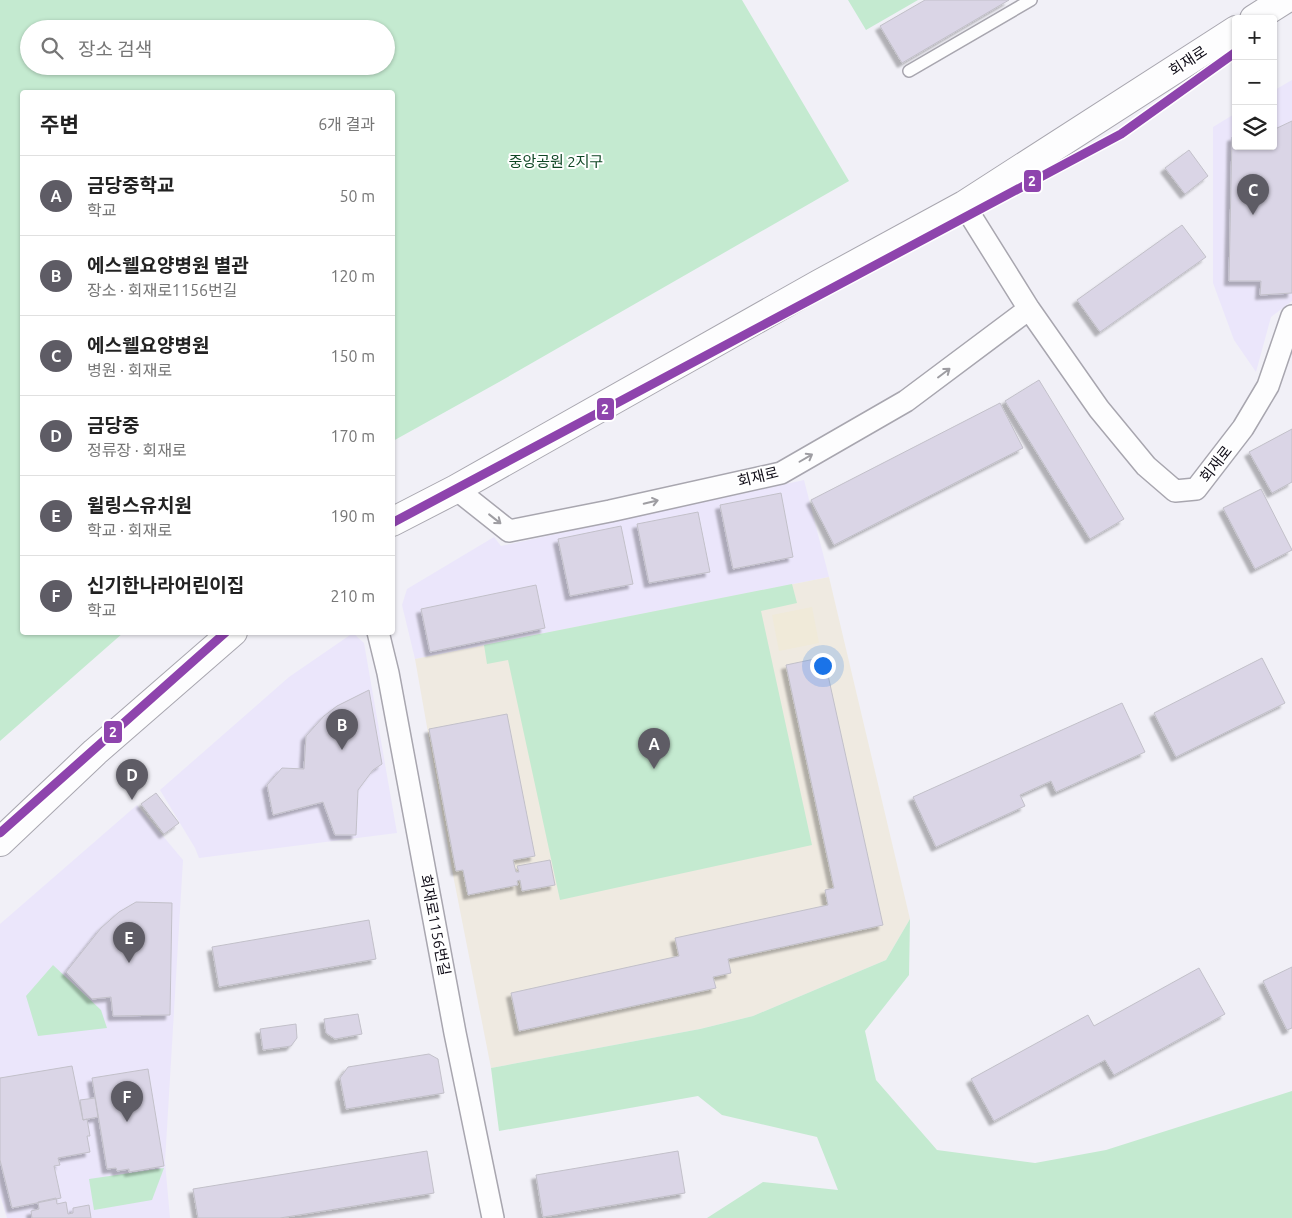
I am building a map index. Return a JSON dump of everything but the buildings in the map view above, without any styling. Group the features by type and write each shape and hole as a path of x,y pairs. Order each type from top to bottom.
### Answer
{"main road":[{"path":"1260,15 1284,0"},
{"name":"회재로","path":"395,520 456,489 819,284 964,205 1232,33"},
{"path":"0,842 95,752 229,635"}],"street":[{"name":"회재로","path":"964,205 1029,309 1099,409 1146,466 1175,490 1196,490 1243,428 1268,386 1292,316"},
{"name":"회재로","path":"456,489 509,530 610,511 781,473 906,401 1029,309"},
{"name":"회재로1156번길","path":"379,635 388,673 493,1218"}],"lane":[{"path":"909,71 1031,0"}],"shaded area":[{"path":"1292,80 1292,301 1271,317 1256,372 1234,340 1213,283 1213,127 1232,115 1232,150 1277,150 1277,89"},
{"path":"804,480 829,577 415,659 402,605 407,589 494,537 501,546"},
{"path":"829,577 910,919 886,960 753,1016 700,1029 491,1068 454,880 415,659"},
{"path":"350,635 355,635 364,643 397,833 199,858 195,848 160,790 289,677"},
{"path":"137,805 183,860 165,1162 170,1218 7,1218 0,1195 0,924"}],"green space":[{"name":"중앙공원 2지구","path":"0,0 742,0 849,181 395,440 395,90 20,90 20,635 121,635 0,741"},
{"path":"848,0 918,0 866,30"},
{"path":"792,584 797,603 761,611 812,845 560,900 508,660 487,664 484,645"},
{"path":"910,919 909,975 865,1031 876,1080 937,1150 1035,1163 1106,1150 1292,1091 1292,1218 707,1218 763,1182 838,1190 817,1137 722,1115 698,1096 499,1131 491,1068 700,1029 753,1016 886,960"},
{"path":"53,965 101,1010 107,1028 38,1036 26,996"},
{"path":"164,1168 152,1200 94,1210 89,1179"}],"sand":[{"path":"812,607 819,643 779,651 772,615"}],"transit line":[{"name":"2","path":"395,521 1121,134 1232,55"},
{"name":"2","path":"0,833 223,635"}],"place":[{"name":"에스웰요양병원","path":"1253,215"},
{"name":"에스웰요양병원 별관","path":"342,750"},
{"name":"금당중학교","path":"654,769"},
{"name":"금당중","path":"132,800"},
{"name":"윌링스유치원","path":"129,963"},
{"name":"신기한나라어린이집","path":"127,1122"}]}
